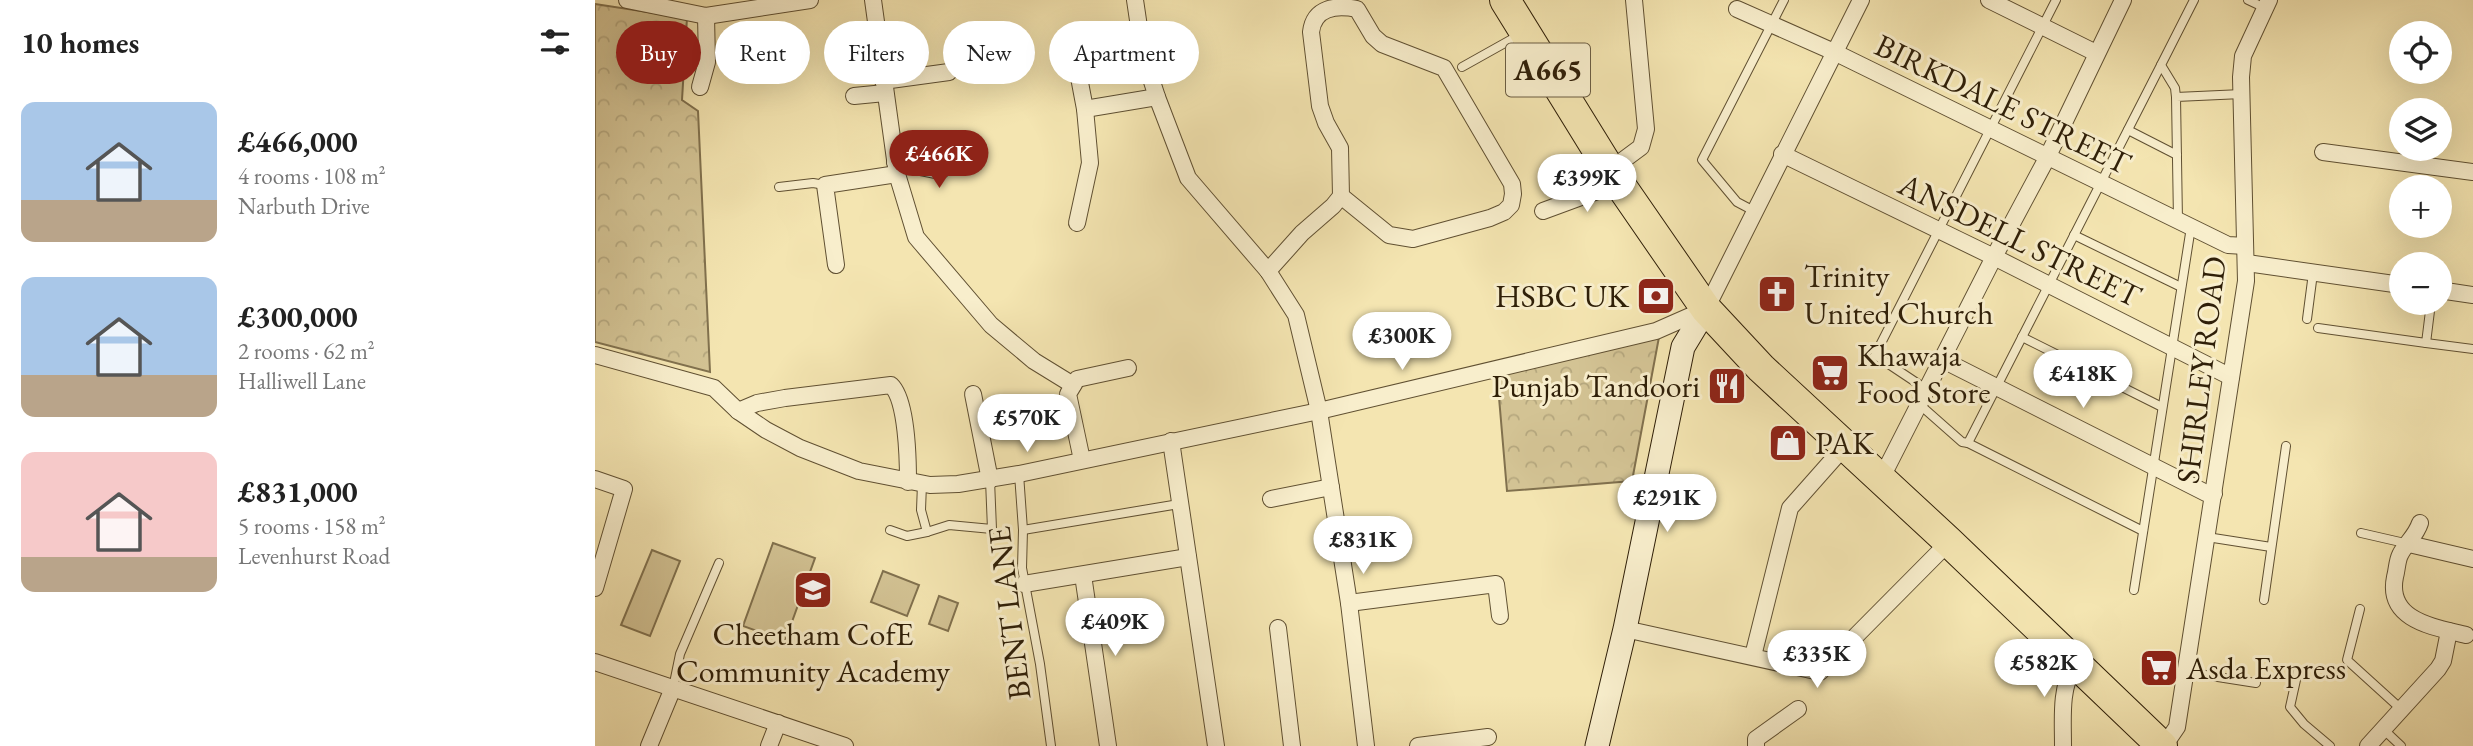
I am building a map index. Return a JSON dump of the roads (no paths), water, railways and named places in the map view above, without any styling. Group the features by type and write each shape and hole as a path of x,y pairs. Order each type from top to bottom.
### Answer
{"highway":[{"name":"A665","path":"1505,0 1614,177 1706,309 1761,368 2163,746"}],"main road":[{"path":"1597,746 1625,629 1683,347 1706,309"}],"street":[{"path":"627,0 713,10 810,0"},
{"path":"873,0 896,168 916,237 991,325 1034,360 1073,385"},
{"path":"1135,0 1143,54 1188,178 1268,271 1296,316 1319,411 1349,603 1366,746"},
{"path":"1542,211 1614,177 1641,147 1646,128 1634,0"},
{"path":"595,355 714,388 738,411 766,430 800,448 859,471 915,483 958,484 990,480 1319,411 1656,331 1706,309 1861,0"},
{"path":"1989,0 2096,52"},
{"path":"1881,479 2047,158 2123,0"},
{"name":"SHIRLEY ROAD","path":"2163,746 2177,727 2247,263 2243,56 2267,4"},
{"path":"1268,271 1302,233 1341,196 1339,148 1320,106 1311,32 1312,20 1317,16 1328,9 1346,7 1357,9 1373,36 1382,44 1444,68 1512,184 1513,194 1511,205 1504,212 1413,239 1389,235 1341,196"},
{"name":"BIRKDALE STREET","path":"1737,9 1834,52 2228,245 2245,246"},
{"path":"700,87 708,62 713,10"},
{"path":"854,96 943,73"},
{"path":"1077,223 1090,163 1080,84"},
{"path":"1085,108 1157,97"},
{"path":"836,265 825,185 896,168 940,171 968,149"},
{"path":"2323,152 2473,172"},
{"name":"ANSDELL STREET","path":"1782,154 2231,377"},
{"path":"2247,263 2389,283"},
{"path":"2452,292 2473,295"},
{"path":"1941,359 2206,493 2214,494"},
{"path":"1082,460 1068,394 1077,379 1128,368"},
{"path":"738,411 757,403 785,398 891,385 899,398 908,463 915,483"},
{"path":"973,394 990,480"},
{"path":"1171,440 1216,746"},
{"path":"1752,656 1790,508 1844,447"},
{"path":"595,479 624,488 595,588"},
{"path":"1272,499 1331,487"},
{"path":"2420,523 2400,555 2394,584 2398,602 2414,620 2466,635"},
{"path":"1625,629 1820,672 1949,542"},
{"path":"2409,544 2473,559"},
{"path":"1024,584 1188,557"},
{"path":"1083,575 1108,746"},
{"path":"1349,603 1496,584 1500,616"},
{"path":"1278,628 1292,746"},
{"path":"2368,746 2443,661 2449,631"},
{"path":"595,662 845,746"},
{"path":"2063,746 2063,697 2067,678 2074,665"},
{"path":"649,746 673,688"},
{"path":"1756,746 1756,739 1798,709"},
{"path":"769,746 778,723"},
{"path":"1418,746 1488,737"}],"lane":[{"path":"1754,211 1737,202 1702,160 1784,0"},
{"path":"1926,389 1875,355 2056,0"},
{"path":"1968,443 2194,0"},
{"path":"2248,0 2267,4"},
{"path":"1462,67 1524,32"},
{"path":"2134,590 2181,287 2185,224 2177,155 2175,88 2161,65"},
{"path":"2176,97 2242,94"},
{"path":"2128,130 2177,155"},
{"path":"779,187 813,183 825,185"},
{"path":"2074,235 2181,287"},
{"path":"2307,319 2313,272"},
{"path":"2425,343 2429,315"},
{"path":"2318,328 2473,349"},
{"path":"2022,337 2162,407"},
{"path":"1919,404 1962,442 2143,531"},
{"path":"2264,600 2286,446"},
{"name":"BENT LANE","path":"1019,474 1023,530 1022,568 1040,664 1051,746"},
{"path":"890,530 907,536 949,525 992,529 990,480"},
{"path":"915,483 927,532"},
{"path":"1023,530 1179,504"},
{"path":"2361,533 2409,544"},
{"path":"2207,537 2271,547"},
{"path":"673,688 680,654 719,563"},
{"path":"2360,609 2347,660 2401,709"},
{"path":"2298,671 2290,707 2295,715 2330,746"},
{"path":"2186,672 2256,683"},
{"path":"2383,729 2401,746"}],"place":[{"name":"Trinity United Church","path":"1777,294"},
{"name":"HSBC UK","path":"1656,296"},
{"name":"Khawaja Food Store","path":"1830,373"},
{"name":"Punjab Tandoori","path":"1727,386"},
{"name":"PAK","path":"1788,443"},
{"name":"Cheetham CofE Community Academy","path":"813,590"},
{"name":"Asda Express","path":"2159,668"}]}
